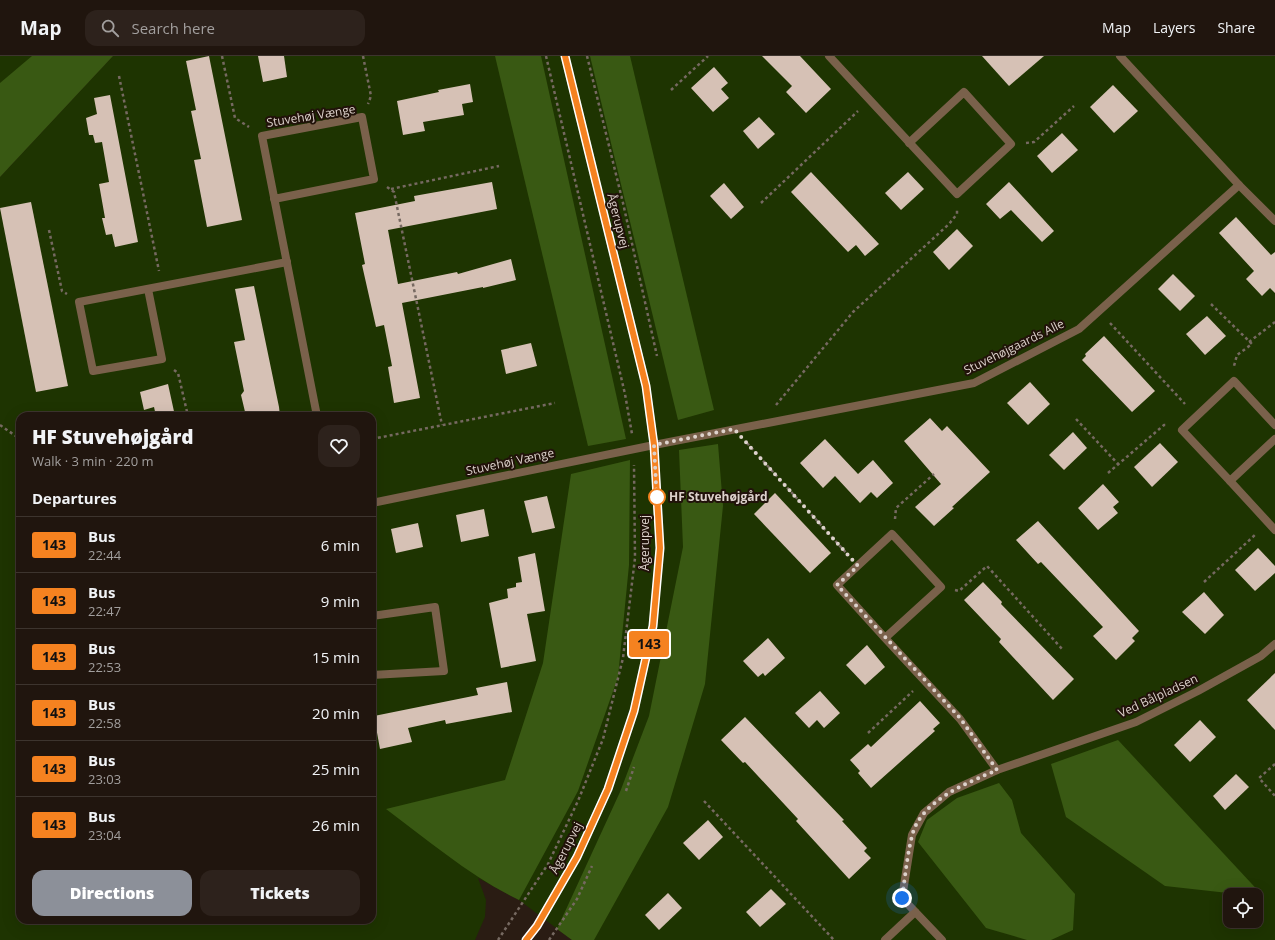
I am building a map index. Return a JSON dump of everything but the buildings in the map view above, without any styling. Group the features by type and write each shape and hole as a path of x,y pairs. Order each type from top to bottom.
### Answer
{"street":[{"name":"Ågerupvej","path":"526,940 537,926 577,857 608,789 634,711 653,626 660,548 654,445 646,386 565,56"}],"lane":[{"path":"829,56 957,194 1011,144 964,92 910,143"},
{"path":"1120,56 1239,185 1275,221"},
{"name":"Stuvehøj Vænge","path":"316,412 262,136 362,117 374,179"},
{"path":"274,199 374,179"},
{"name":"Stuvehøjgaards Alle","path":"654,445 974,383 1079,329 1239,185"},
{"path":"148,289 162,359 93,371 79,302 287,262"},
{"path":"1275,425 1234,381 1182,430 1275,530"},
{"path":"1230,482 1275,439"},
{"name":"Stuvehøj Vænge","path":"376,502 654,445"},
{"path":"885,638 941,587 892,534 837,585 885,638 960,718 997,770"},
{"path":"376,615 435,607 444,671 376,675"},
{"name":"Ved Bålpladsen","path":"942,940 902,898 912,835 924,813 949,792 997,770 1136,722 1212,684 1261,656 1275,644"},
{"path":"885,940 915,912"}],"path":[{"path":"222,56 235,118 262,136"},
{"path":"362,117 372,96 363,56"},
{"path":"498,940 548,864 578,801 602,739 623,658 635,558 634,449 625,394 546,56"},
{"path":"587,56 623,204 658,360"},
{"path":"671,90 708,56"},
{"path":"119,76 162,286"},
{"path":"761,203 870,100"},
{"path":"1011,144 1034,142 1074,106"},
{"path":"391,189 499,166"},
{"path":"374,179 394,192 442,425"},
{"path":"761,424 853,312 949,224 957,214 957,194"},
{"path":"49,230 62,291 79,302"},
{"path":"1211,304 1252,344 1237,355 1230,386"},
{"path":"1099,311 1197,416"},
{"path":"1249,342 1275,322"},
{"path":"162,359 178,373 187,412"},
{"path":"376,438 555,403"},
{"path":"1076,419 1118,464"},
{"path":"0,425 16,436"},
{"path":"1108,473 1164,425 1184,429"},
{"path":"734,429 858,566"},
{"path":"892,534 896,508 934,474"},
{"path":"1204,582 1268,523"},
{"path":"941,587 959,591 987,566 1063,650"},
{"path":"868,733 925,680"},
{"path":"1275,764 1259,778 1275,796"},
{"path":"624,794 634,766"},
{"path":"704,800 834,940"},
{"path":"549,940 577,899 593,864"}],"green space":[{"path":"0,56 57,56 0,114"},
{"path":"32,56 113,56 0,177 0,83"},
{"path":"113,56 1275,56 1275,940 572,940 519,900 478,878 486,900 485,917 475,940 0,940 0,177"},
{"path":"495,56 541,56 626,439 588,446"},
{"path":"590,56 630,56 714,410 678,420"},
{"path":"718,444 723,506 705,684 668,807 594,940 572,940 557,929 620,792 649,716 683,547 679,450"},
{"path":"630,460 629,565 618,677 578,791 519,900 467,870 386,809 505,780 543,663 571,474"},
{"path":"1118,740 1256,888 1223,888 1223,892 1165,886 1066,817 1051,764"},
{"path":"999,783 1012,800 1021,833 1075,894 1073,930 1051,940 1027,940 986,928 918,842 927,820 957,798"}],"bus line":[{"name":"143","path":"526,940 537,926 577,857 608,789 634,711 653,626 660,548 654,445 646,386 565,56"}],"place":[{"name":"HF Stuvehøjgård","path":"657,497"}],"route":[{"path":"657,497 657,504 654,445 734,429 858,566 837,585 960,718 997,770 949,792 924,813 912,835 902,898"}]}
